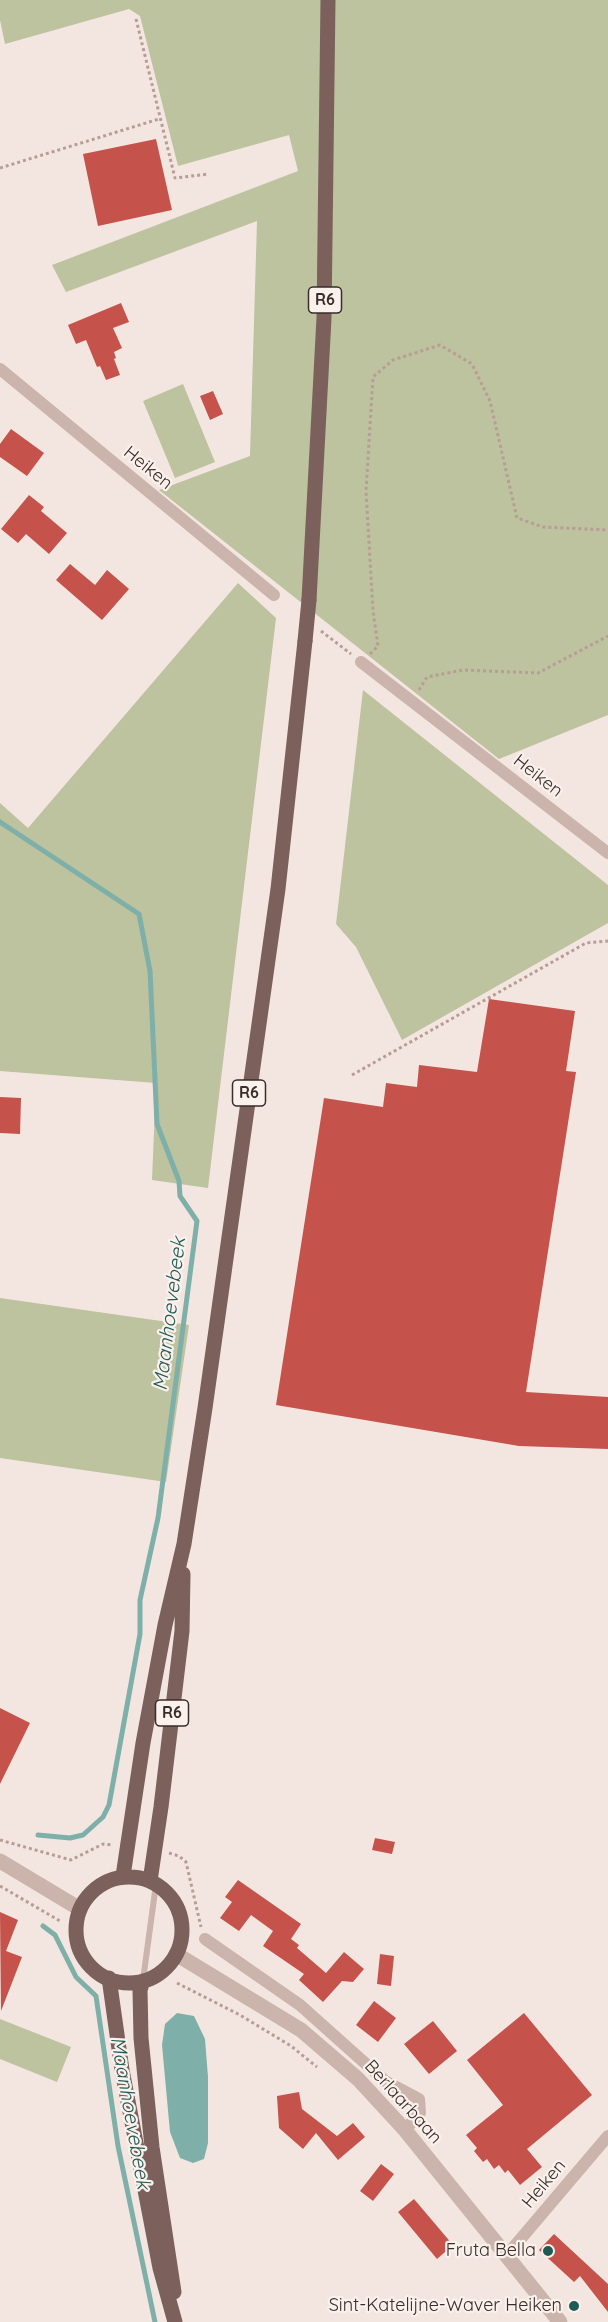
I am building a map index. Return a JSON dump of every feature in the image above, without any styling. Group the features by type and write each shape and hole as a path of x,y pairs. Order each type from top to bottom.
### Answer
{"main road":[{"name":"R6","path":"123,1876 165,1625 184,1544 278,889 309,600 324,318 328,0"},
{"name":"R6","path":"153,1882 182,1631 184,1544"},
{"path":"123,1876 153,1882 167,1892 180,1915 182,1928 177,1954 166,1968 142,1981 127,1982 109,1978 92,1967 80,1950 76,1929 80,1909 98,1887 123,1876"},
{"path":"109,1978 122,2070 155,2245 176,2322"},
{"path":"142,1981 140,1990 141,2038 152,2147 176,2322"}],"street":[{"name":"Heiken","path":"0,369 274,595"},
{"name":"Heiken","path":"361,662 608,853"},
{"path":"0,1861 80,1909"},
{"path":"205,1939 300,2005 385,2081 419,2099 420,2113 405,2130"},
{"name":"Berlaarbaan","path":"177,1954 301,2030 358,2079 405,2130 560,2322"},
{"name":"Heiken","path":"507,2255 608,2136"}],"lane":[{"path":"142,1981 153,1882"}],"path":[{"path":"136,19 175,178 209,174"},
{"path":"0,168 159,118"},
{"path":"361,662 378,646 373,611 366,491 373,377 393,360 440,345 472,364 490,401 517,518 543,527 608,530"},
{"path":"412,701 427,677 463,670 538,673 608,636"},
{"path":"352,1075 586,943 608,941"},
{"path":"0,1840 71,1860 103,1844 117,1845"},
{"path":"164,1852 179,1856 186,1862 205,1939"},
{"path":"0,1886 60,1921"},
{"path":"177,1983 240,2015 291,2046 325,2073"}],"green space":[{"path":"0,0 608,0 608,715 499,759 159,490 250,456 257,221 66,292 52,265 298,171 289,135 178,166 140,16 129,9 5,44 0,20"},
{"path":"183,384 215,462 175,478 143,401"},
{"path":"238,583 276,618 208,1188 152,1180 156,1083 0,1071 0,803 28,828"},
{"path":"363,690 608,885 608,923 402,1040 356,947 336,924"},
{"path":"0,1298 189,1325 166,1482 0,1458"},
{"path":"0,2019 71,2047 57,2082 0,2059"}],"water":[{"path":"177,2013 194,2016 205,2039 208,2077 208,2143 204,2159 193,2163 180,2158 170,2132 162,2045 165,2024"}],"building":[{"path":"156,139 172,210 98,226 83,154"},
{"path":"121,303 129,322 113,328 122,348 114,352 120,375 106,380 100,366 97,367 86,340 76,344 68,325"},
{"path":"213,391 223,414 210,420 200,396"},
{"path":"11,429 44,453 27,476 0,457 0,444"},
{"path":"29,495 44,507 41,511 67,533 49,554 26,534 18,543 1,529"},
{"path":"70,564 95,585 107,570 129,589 102,620 56,580"},
{"path":"489,999 575,1011 566,1071 576,1072 526,1392 608,1397 608,1449 519,1446 276,1405 324,1098 383,1107 386,1083 417,1087 419,1065 477,1072"},
{"path":"0,1097 21,1098 20,1134 0,1133"},
{"path":"0,1708 30,1723 0,1784"},
{"path":"375,1838 395,1842 392,1854 372,1850"},
{"path":"238,1880 301,1924 291,1939 299,1945 297,1948 326,1973 344,1952 364,1969 353,1982 342,1981 323,2002 299,1980 304,1974 263,1946 273,1931 251,1915 239,1931 220,1918 232,1902 225,1897"},
{"path":"0,1912 18,1920 6,1951 22,1957 1,2011"},
{"path":"380,1954 394,1956 391,1986 377,1984"},
{"path":"374,2001 396,2018 378,2042 356,2025"},
{"path":"524,2013 592,2095 527,2149 542,2167 520,2185 508,2170 505,2173 499,2165 494,2169 487,2159 483,2162 474,2151 477,2148 466,2135 503,2105 467,2060"},
{"path":"433,2021 457,2051 429,2074 404,2044"},
{"path":"299,2092 302,2109 337,2136 353,2123 365,2137 338,2160 316,2133 303,2149 279,2128 277,2096"},
{"path":"381,2164 394,2174 373,2201 360,2191"},
{"path":"414,2199 453,2245 437,2259 398,2212"},
{"path":"554,2234 608,2284 608,2312 580,2276 574,2282 539,2250"}],"waterway":[{"name":"Maanhoevebeek","path":"0,822 139,914 150,971 157,1124 179,1181 180,1196 197,1221 158,1518 140,1600 140,1634 109,1805 103,1817 83,1835 70,1838 38,1835"},
{"name":"Maanhoevebeek","path":"43,1926 55,1935 76,1977 96,1996 118,2146 155,2322"}],"place":[{"name":"Fruta Bella","path":"548,2251"},
{"name":"Sint-Katelijne-Waver Heiken","path":"574,2306"}]}
